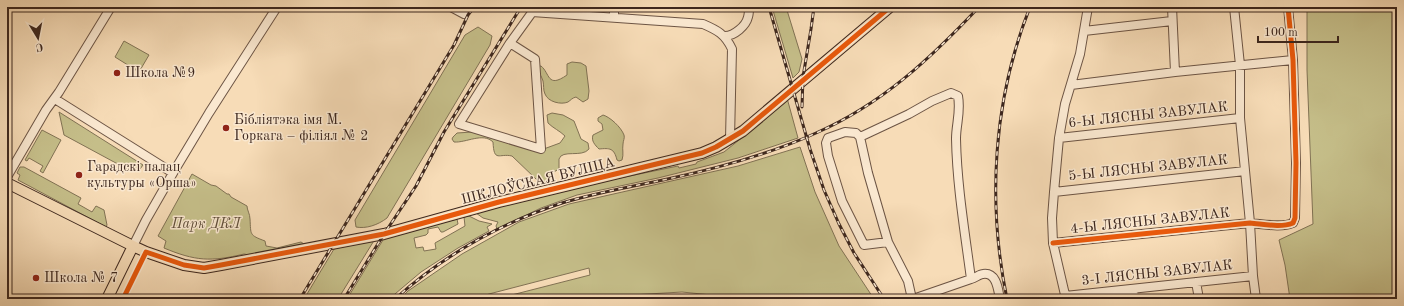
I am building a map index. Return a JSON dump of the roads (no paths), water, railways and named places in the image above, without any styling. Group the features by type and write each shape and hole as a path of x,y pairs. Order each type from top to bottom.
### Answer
{"main road":[{"name":"ШКЛОЎСКАЯ ВУЛІЦА","path":"7,183 132,246 184,265 204,268 222,266 384,234 499,202 702,153 716,147 743,131 890,7"},
{"path":"107,299 132,246"}],"street":[{"path":"7,177 46,110 111,7"},
{"path":"132,246 209,113 277,7"},
{"path":"451,7 464,14"},
{"path":"614,7 614,17"},
{"path":"725,36 729,36 740,30 748,18 749,7"},
{"path":"1065,298 1053,243 1052,218 1054,192 1064,104 1080,54 1088,7"},
{"path":"1172,7 1175,72"},
{"path":"1234,7 1240,65 1240,118 1256,299"},
{"path":"1070,85 1175,72 1293,60 1288,7"},
{"path":"510,43 535,59 540,149 459,124 510,43 534,10 702,24 715,29 727,38 732,49 730,139"},
{"path":"1084,31 1172,21"},
{"name":"4-Ы ЛЯСНЫ ЗАВУЛАК","path":"1053,243 1250,223 1288,225 1293,223 1296,163 1293,60"},
{"path":"860,137 951,93 958,96 960,106 956,137 958,168 964,232 971,279"},
{"path":"54,99 173,173"},
{"name":"6-Ы ЛЯСНЫ ЗАВУЛАК","path":"1059,138 1240,118"},
{"path":"888,242 864,245 842,202 830,164 826,143 828,138 845,132 856,133 860,137 868,173 888,242 908,281 913,299 983,274 989,274 995,280 1000,299"},
{"name":"5-Ы ЛЯСНЫ ЗАВУЛАК","path":"1054,192 1245,171"},
{"name":"3-І ЛЯСНЫ ЗАВУЛАК","path":"1065,298 1253,276"},
{"path":"1196,282 1199,299"},
{"path":"1133,289 1134,299"}],"railway":[{"path":"300,299 454,45 468,15 474,7"},
{"path":"344,299 416,186 444,132 521,7"},
{"path":"769,7 810,149 824,190 854,253 884,299"},
{"path":"802,107 803,77 814,7"},
{"path":"395,299 413,283 474,242 517,220 539,211 587,196 683,176 741,161 816,133 862,108 904,79 942,45 979,7"},
{"path":"1007,299 997,226 997,152 1001,115 1008,78 1030,7"}],"place":[{"name":"Школа №9","path":"117,73"},
{"name":"Бібліятэка імя М. Горкага – філіял № 2","path":"226,128"},
{"name":"Гарадскі палац культуры «Орша»","path":"79,175"},
{"name":"Школа № 7","path":"36,278"}],"park label":[{"name":"Парк ДКЛ","path":"206,224"}]}
